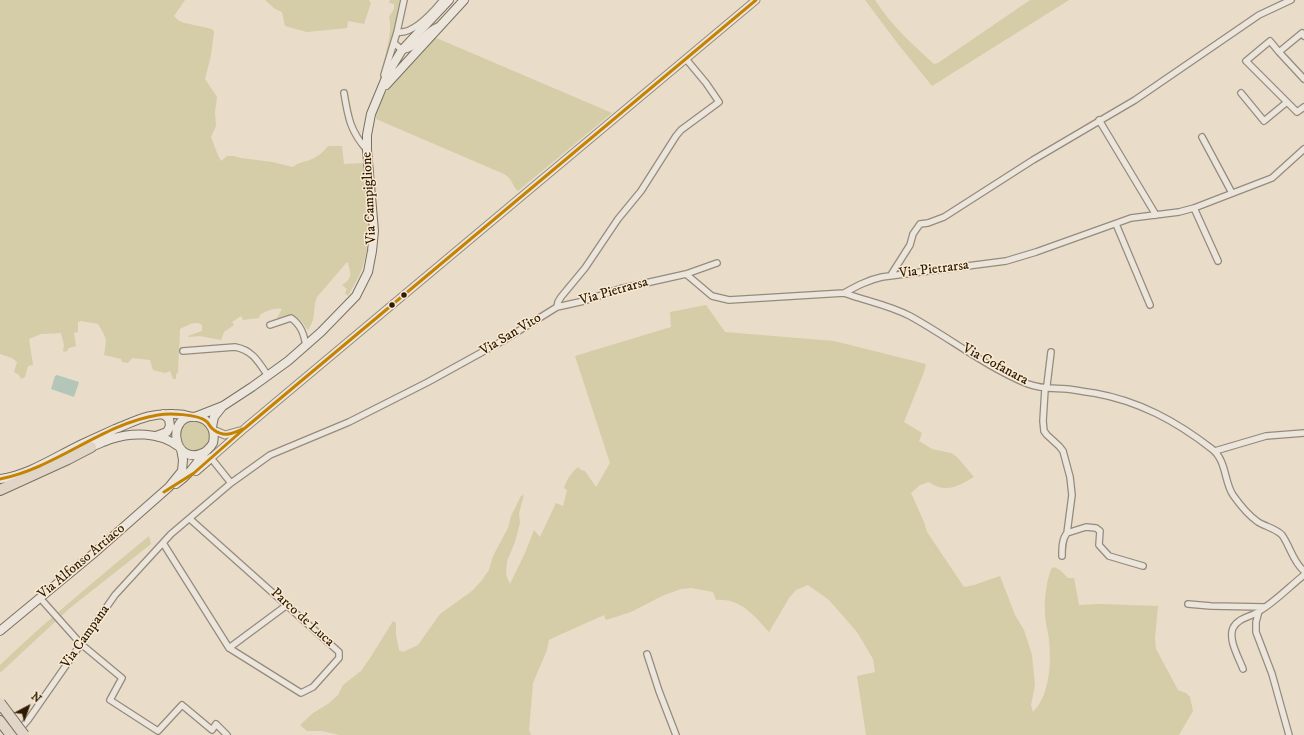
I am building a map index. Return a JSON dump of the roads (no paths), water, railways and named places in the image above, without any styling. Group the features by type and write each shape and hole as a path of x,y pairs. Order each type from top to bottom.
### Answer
{"highway":[{"path":"0,490 91,447"},
{"path":"0,703 24,735"},
{"path":"0,721 11,735"}],"main road":[{"path":"380,92 388,73 402,50 449,0"},
{"path":"380,92 464,0"},
{"name":"Via Campiglione","path":"193,417 223,406 268,376 306,346 356,296 368,272 372,251 374,231 367,135 371,114 380,92"},
{"name":"Via Campiglione","path":"212,428 214,417 223,406"},
{"path":"155,436 164,434 169,430 169,419 163,414"},
{"path":"0,479 16,476 80,445 138,419 151,415 184,414 203,419 212,428 214,439 208,454 180,481 164,492"},
{"path":"164,492 182,471 183,460 176,437 177,428 183,421 193,417"},
{"path":"138,419 136,427 138,431 143,434"},
{"path":"66,453 91,447 118,437 143,434 169,440 188,454 208,454"},
{"name":"Via Alfonso Artiaco","path":"0,631 43,601 164,492"}],"street":[{"name":"Via Campiglione","path":"380,92 397,32 404,0"},
{"path":"397,32 405,32 415,27 435,10 443,0"},
{"path":"231,483 208,454 227,445 245,428 756,0"},
{"path":"891,275 904,256 910,245 913,234 920,224 928,223 944,217 1033,160 1135,100 1258,15 1291,0"},
{"path":"394,43 402,50 411,48 432,29 441,26"},
{"path":"1279,52 1302,33 1304,36"},
{"path":"1304,79 1270,42 1246,61 1297,112 1304,107"},
{"name":"Via San Vito","path":"190,518 231,483 270,455 349,422 428,382 504,340 557,307 561,297 585,268 618,219 645,185 676,136 681,130 719,101 686,59"},
{"path":"344,93 351,127 355,135 367,150"},
{"path":"1241,94 1264,121 1287,102"},
{"path":"1099,120 1156,214"},
{"path":"1202,137 1232,193"},
{"name":"Via Pietrarsa","path":"557,307 584,301 619,289 686,274 712,296 729,300 844,293 857,285 870,280 891,275 1006,261 1036,252 1131,218 1179,212 1194,208 1272,178 1304,149"},
{"path":"1194,208 1218,261"},
{"path":"1116,224 1150,305"},
{"path":"686,274 717,263"},
{"name":"Via Cofanara","path":"844,293 879,303 910,316 1011,376 1030,385 1045,389 1068,389 1095,393 1119,399 1156,412 1189,431 1215,451 1220,460 1230,490 1234,496 1258,522 1281,534 1287,542 1299,566 1304,571"},
{"path":"270,325 291,318 296,321 304,333 306,346"},
{"path":"183,351 234,347 247,350 268,376"},
{"path":"1051,352 1047,385 1045,389 1043,421 1044,431 1060,446 1063,451 1070,477 1072,495 1068,533 1065,536 1062,556"},
{"path":"212,428 221,434 229,435 245,428"},
{"path":"1215,451 1266,436 1304,434"},
{"name":"Via Campana","path":"16,735 115,595 163,543 190,518"},
{"name":"Parco de Luca","path":"163,543 229,648 301,693 313,687 339,658 340,652 190,518"},
{"path":"1068,533 1086,527 1096,528 1100,532 1099,545 1109,556 1143,566"},
{"path":"1243,669 1233,641 1232,634 1234,628 1244,618 1259,611 1304,576"},
{"path":"43,601 81,644 122,678 110,700 158,731 182,705 212,730 216,724 227,735"},
{"path":"1188,604 1264,607"},
{"path":"229,648 287,605"},
{"path":"1259,611 1256,622 1256,632 1272,674 1289,735"},
{"path":"647,654 676,735"}]}
